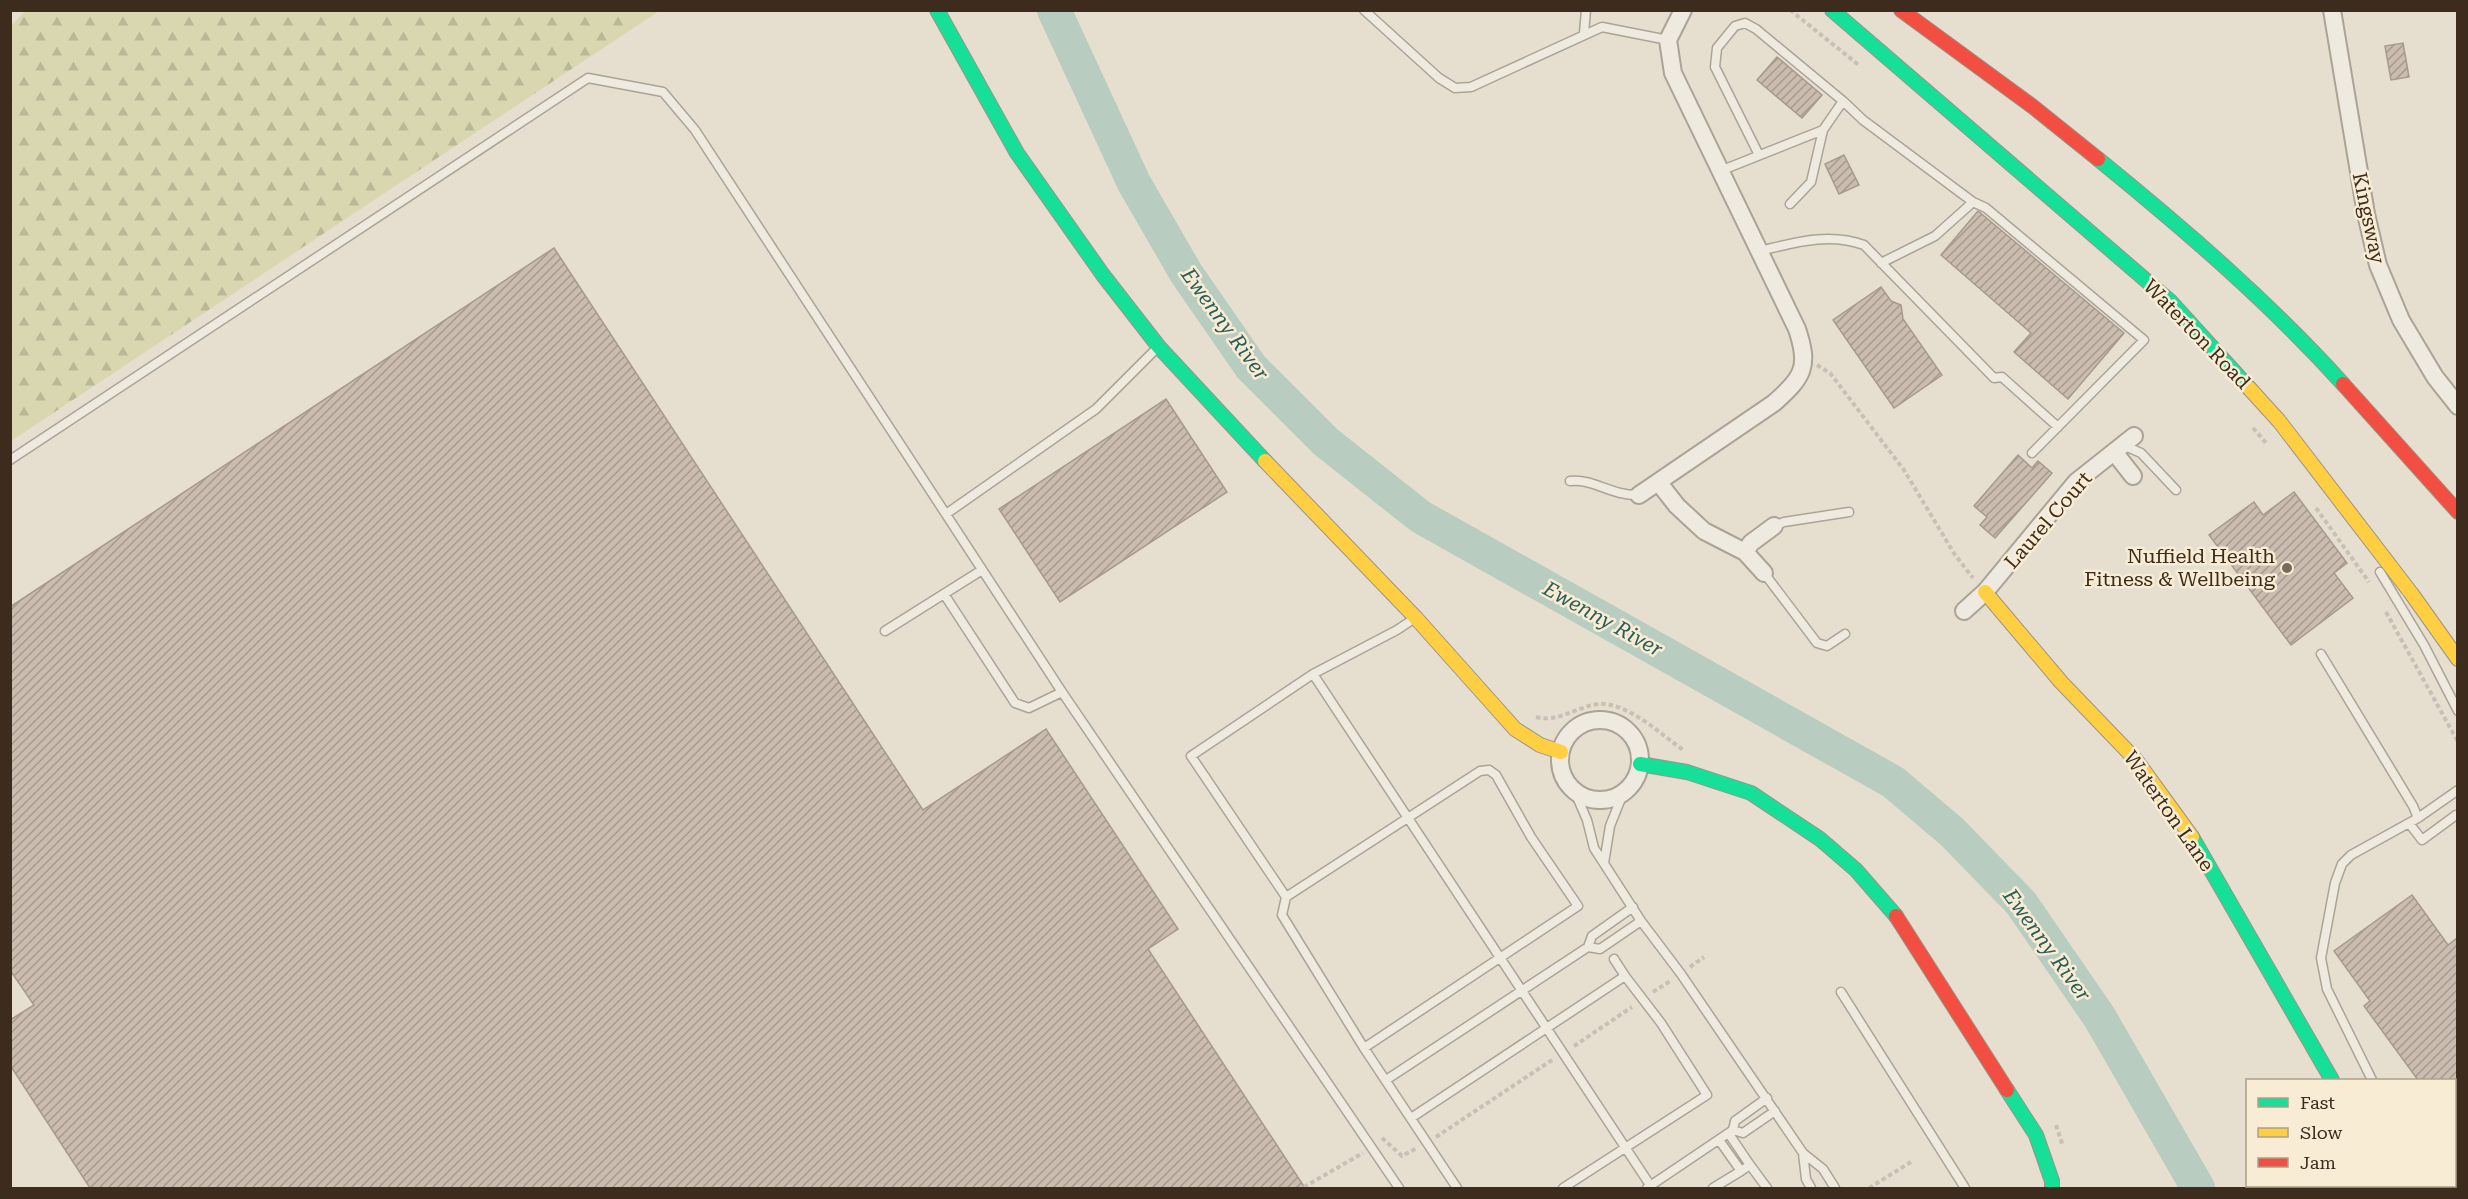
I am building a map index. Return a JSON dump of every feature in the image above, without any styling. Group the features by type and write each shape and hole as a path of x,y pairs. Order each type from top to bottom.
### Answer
{"street":[{"path":"937,10 1017,153 1103,275 1159,346 1290,488 1416,618 1515,729 1540,745 1561,752"},
{"path":"1639,495 1773,403 1790,388 1802,369 1804,361 1804,350 1797,329 1673,73 1668,40 1683,10"},
{"name":"Waterton Road","path":"1832,10 2170,301 2279,421 2457,659"},
{"path":"1901,10 2032,106 2184,229 2298,334 2457,512"},
{"name":"Kingsway","path":"2332,10 2362,193 2378,265 2401,320 2435,377 2457,406"},
{"path":"2124,444 2133,476"},
{"name":"Laurel Court","path":"1985,592 2076,482 2124,444"},
{"path":"1659,483 1677,506 1704,531 1745,552 1764,573"},
{"path":"1745,552 1751,543 1774,526"},
{"path":"1964,611 1985,592"},
{"name":"Waterton Lane","path":"1985,592 2061,682 2136,760 2198,844 2331,1079"},
{"path":"1606,720 1627,731 1635,741 1640,764 1632,784 1612,798 1599,800 1585,797 1574,790 1565,779 1561,766 1561,752 1572,731 1582,724 1606,720"},
{"path":"1640,764 1687,772 1750,793 1820,839 1857,870 1891,908 2036,1135 2052,1181 2052,1188"}],"lane":[{"path":"1364,10 1426,68 1455,88 1471,87 1584,33 1602,27 1668,40"},
{"path":"1584,33 1586,10"},
{"path":"1759,155 1714,67 1717,48 1735,26 1745,23 1756,29 1863,120 1973,202 1986,208 2144,340 2032,453"},
{"path":"10,459 588,78 663,92 695,130 1062,692 1399,1188"},
{"path":"1790,204 1811,182 1822,130 1843,101"},
{"path":"1720,171 1822,130"},
{"path":"1881,262 1935,236 1973,202"},
{"path":"1758,251 1826,238 1850,240 1864,245 1994,378 2002,377 2058,427"},
{"path":"946,514 1096,409 1159,346"},
{"path":"2124,444 2141,453 2176,490"},
{"path":"1570,481 1583,479 1599,488 1623,496 1639,495"},
{"path":"2325,480 2372,558"},
{"path":"1774,526 1849,512"},
{"path":"2378,567 2424,645 2457,711"},
{"path":"885,632 982,570"},
{"path":"1764,573 1817,643 1827,646 1845,634"},
{"path":"944,594 1015,703 1029,708 1062,692"},
{"path":"1286,897 1191,756 1313,674 1416,618"},
{"path":"2321,654 2413,806 2418,818"},
{"path":"1313,674 1523,991 1649,1187 1731,1132 1735,1121 1767,1098"},
{"path":"1364,1048 1578,906 1531,837 1496,775 1489,770 1480,771 1286,897 1282,915 1364,1048 1457,1188"},
{"path":"1574,790 1587,820 1594,848 1641,921 1681,974 1803,1152 1823,1169 1835,1188"},
{"path":"2372,1079 2327,990 2321,958 2335,883 2342,864 2368,844 2409,824 2457,790"},
{"path":"1604,863 1610,826 1624,791"},
{"path":"2409,824 2422,840 2456,815"},
{"path":"1386,1080 1588,947 1592,936 1633,907"},
{"path":"1588,947 1600,949 1641,921"},
{"path":"1563,1188 1707,1095 1644,999 1614,959"},
{"path":"1411,1118 1625,976"},
{"path":"1841,992 1965,1188"},
{"path":"1731,1132 1743,1133 1775,1111"},
{"path":"1731,1132 1750,1165 1767,1188"},
{"path":"1719,1140 1741,1171"},
{"path":"1803,1152 1806,1179 1811,1188"},
{"path":"1713,1188 1750,1165"}],"path":[{"path":"1804,361 1822,367 1836,381 1904,470 1955,555 1985,592"},
{"path":"1526,714 1548,720 1600,704 1628,710 1684,751"},
{"path":"1304,1187 1372,1148 1382,1137 1402,1156 1427,1143 1704,957"},
{"path":"2053,1122 2060,1131 2065,1151"},
{"path":"1869,1188 1911,1162"}],"green space":[{"path":"26,10 659,11 11,441 10,27"}],"building":[{"path":"2403,43 2409,77 2391,80 2385,46"},
{"path":"1777,57 1822,95 1802,118 1757,80"},
{"path":"1844,155 1859,185 1839,194 1825,164"},
{"path":"1978,211 2124,333 2068,399 2014,352 2031,333 1941,255"},
{"path":"554,248 923,810 1046,729 1178,929 1148,949 1305,1188 90,1188 10,1065 10,1020 34,1005 10,970 10,607"},
{"path":"1881,287 1891,301 1901,305 1903,319 1942,375 1894,408 1833,320"},
{"path":"1166,399 1227,492 1060,602 999,509"},
{"path":"2018,455 2032,468 2038,461 2052,473 1995,538 1980,525 1987,517 1974,506"},
{"name":"Nuffield Health Fitness & Wellbeing","path":"2294,492 2347,563 2334,573 2353,598 2291,645 2209,535 2254,502 2263,515"},
{"path":"2412,895 2448,945 2457,938 2457,1080 2417,1079 2364,1006 2370,1001 2334,951"}],"waterway":[{"name":"Ewenny River","path":"1054,10 1134,183 1186,273 1251,367 1326,442 1421,517 1893,782 1952,832 2021,903 2100,1018 2198,1188"}],"traffic: fast":[{"path":"937,10 1017,153 1103,275 1159,347 1265,461"},
{"path":"1832,10 2170,301 2249,388"},
{"path":"2098,159 2225,267 2343,384"},
{"path":"1640,764 1687,772 1751,793 1820,839 1856,870 1896,916"},
{"path":"2192,837 2331,1079"},
{"path":"2007,1090 2036,1135 2052,1181 2052,1188"}],"traffic: slow":[{"path":"2249,388 2279,421 2411,593 2458,659"},
{"path":"1265,461 1416,618 1515,729 1540,745 1561,752"},
{"path":"1985,592 2061,682 2136,760 2192,837"}],"traffic: jam":[{"path":"1901,10 2032,106 2098,159"},
{"path":"2343,384 2458,512"},
{"path":"1896,916 2007,1090"}],"place":[{"name":"Nuffield Health Fitness & Wellbeing","path":"2287,568"}]}
